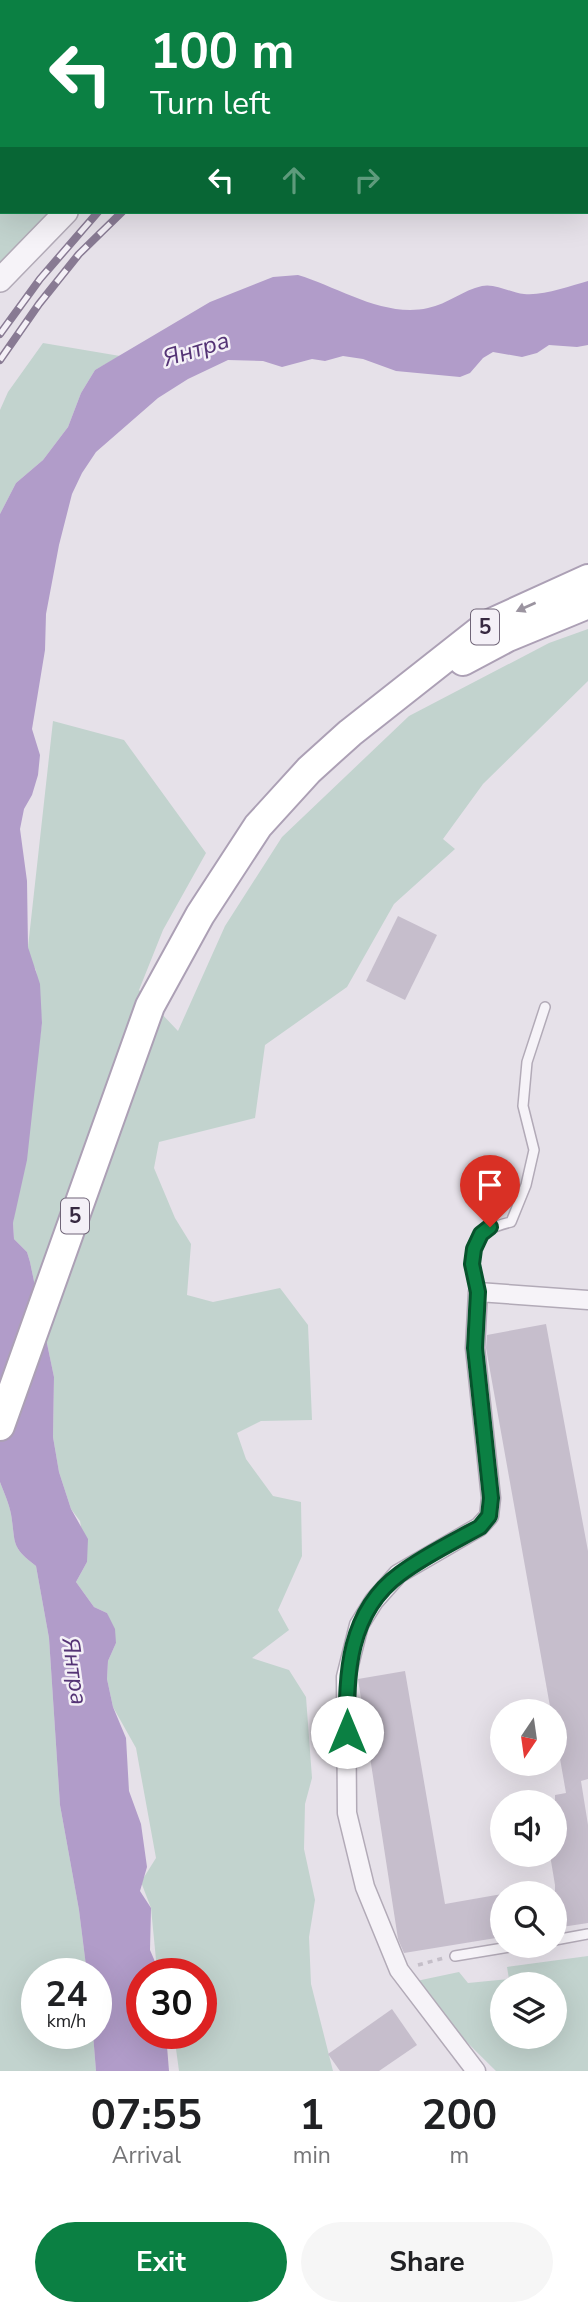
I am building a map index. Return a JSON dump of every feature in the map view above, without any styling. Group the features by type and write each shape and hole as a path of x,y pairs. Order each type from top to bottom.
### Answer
{"main road":[{"name":"5","path":"0,1426 150,1006 200,915 258,826 309,770 487,625 588,579"},
{"name":"5","path":"396,698 508,637 588,604"}],"street":[{"path":"0,280 64,214"},
{"path":"476,2071 399,1970 365,1887 347,1813 346,1677 359,1625 374,1601 398,1574 480,1527 489,1516 491,1498 475,1348 478,1292 588,1300"}],"lane":[{"path":"478,1292 472,1264 474,1249 481,1234 490,1227 511,1222 526,1185 534,1150 523,1106 527,1062 545,1007"},
{"path":"567,1938 588,1934"},
{"path":"455,1956 490,1950"}],"path":[{"path":"399,1970 455,1956"}],"shaded area":[{"path":"0,214 64,214 0,280"},
{"path":"43,343 120,356 95,370 81,393 68,427 43,460 16,483 0,514 0,410 8,392"},
{"path":"588,629 588,681 483,784 443,839 455,849 394,904 347,987 265,1045 255,1118 159,1142 154,1168 175,1218 191,1244 187,1295 213,1302 280,1288 308,1325 312,1420 261,1421 237,1433 246,1459 273,1496 301,1502 302,1556 278,1610 289,1630 252,1658 289,1670 306,1697 312,1778 305,1804 304,1849 315,1900 309,1937 311,1984 333,2071 179,2071 176,2049 217,2049 217,1958 156,1958 151,1908 141,1882 156,1858 136,1748 113,1707 107,1679 108,1661 116,1643 107,1613 94,1607 76,1582 87,1562 80,1521 71,1509 59,1472 53,1437 54,1377 30,1262 27,1252 14,1239 13,1223 42,1023 36,970 30,960 28,947 53,721 124,740 206,853 163,930 139,990 178,1031 225,926 282,837 409,716 549,643"},
{"path":"0,1482 10,1510 18,1549 36,1566 49,1638 60,1805 85,1958 21,1958 21,2049 94,2049 96,2071 0,2071"},
{"path":"588,1956 588,2071 496,2071 407,1983 459,1972 468,1983 490,1981 490,2049 567,2049 567,1972 508,1972 507,1967"}],"water":[{"name":"Янтра","path":"298,275 378,305 411,310 435,306 482,286 540,294 588,281 588,345 549,345 537,353 522,357 493,352 483,358 470,373 460,377 396,371 363,359 343,356 325,361 312,359 282,367 263,361 228,360 188,379 158,398 96,452 72,494 46,614 45,650 32,729 40,755 38,775 24,809 20,829 27,881 28,947 40,984 42,1023 27,1160 13,1223 14,1239 27,1252 30,1262 54,1377 53,1437 59,1472 71,1509 88,1539 87,1562 76,1582 94,1607 107,1613 115,1629 116,1643 108,1661 107,1679 113,1707 126,1738 129,1791 141,1824 147,1867 140,1891 151,1908 150,1950 153,1958 126,1958 126,2049 167,2049 169,2071 96,2071 94,2049 112,2049 112,1958 85,1958 60,1805 49,1638 36,1566 18,1549 10,1510 0,1482 0,514 16,483 43,460 68,427 81,393 95,370 210,302 273,277"}],"building":[{"path":"398,916 437,935 405,1000 366,981"},
{"path":"546,1324 588,1551 588,1779 581,1781 588,1825 588,1923 567,1926 567,1881 554,1881 552,1867 567,1867 567,1790 563,1776 567,1776 567,1699 549,1699 486,1348 487,1335"},
{"path":"405,1671 445,1904 490,1896 490,1939 404,1953 398,1939 358,1679"},
{"path":"392,2009 417,2045 379,2071 340,2071 328,2054"}],"railway":[{"path":"0,334 40,279 96,214"},
{"path":"0,360 39,304 79,254 120,214"}],"route":[{"path":"347,1732 346,1677 359,1625 374,1601 398,1574 480,1527 489,1516 491,1498 475,1348 478,1292 472,1264 474,1249 481,1234 490,1227"}]}
